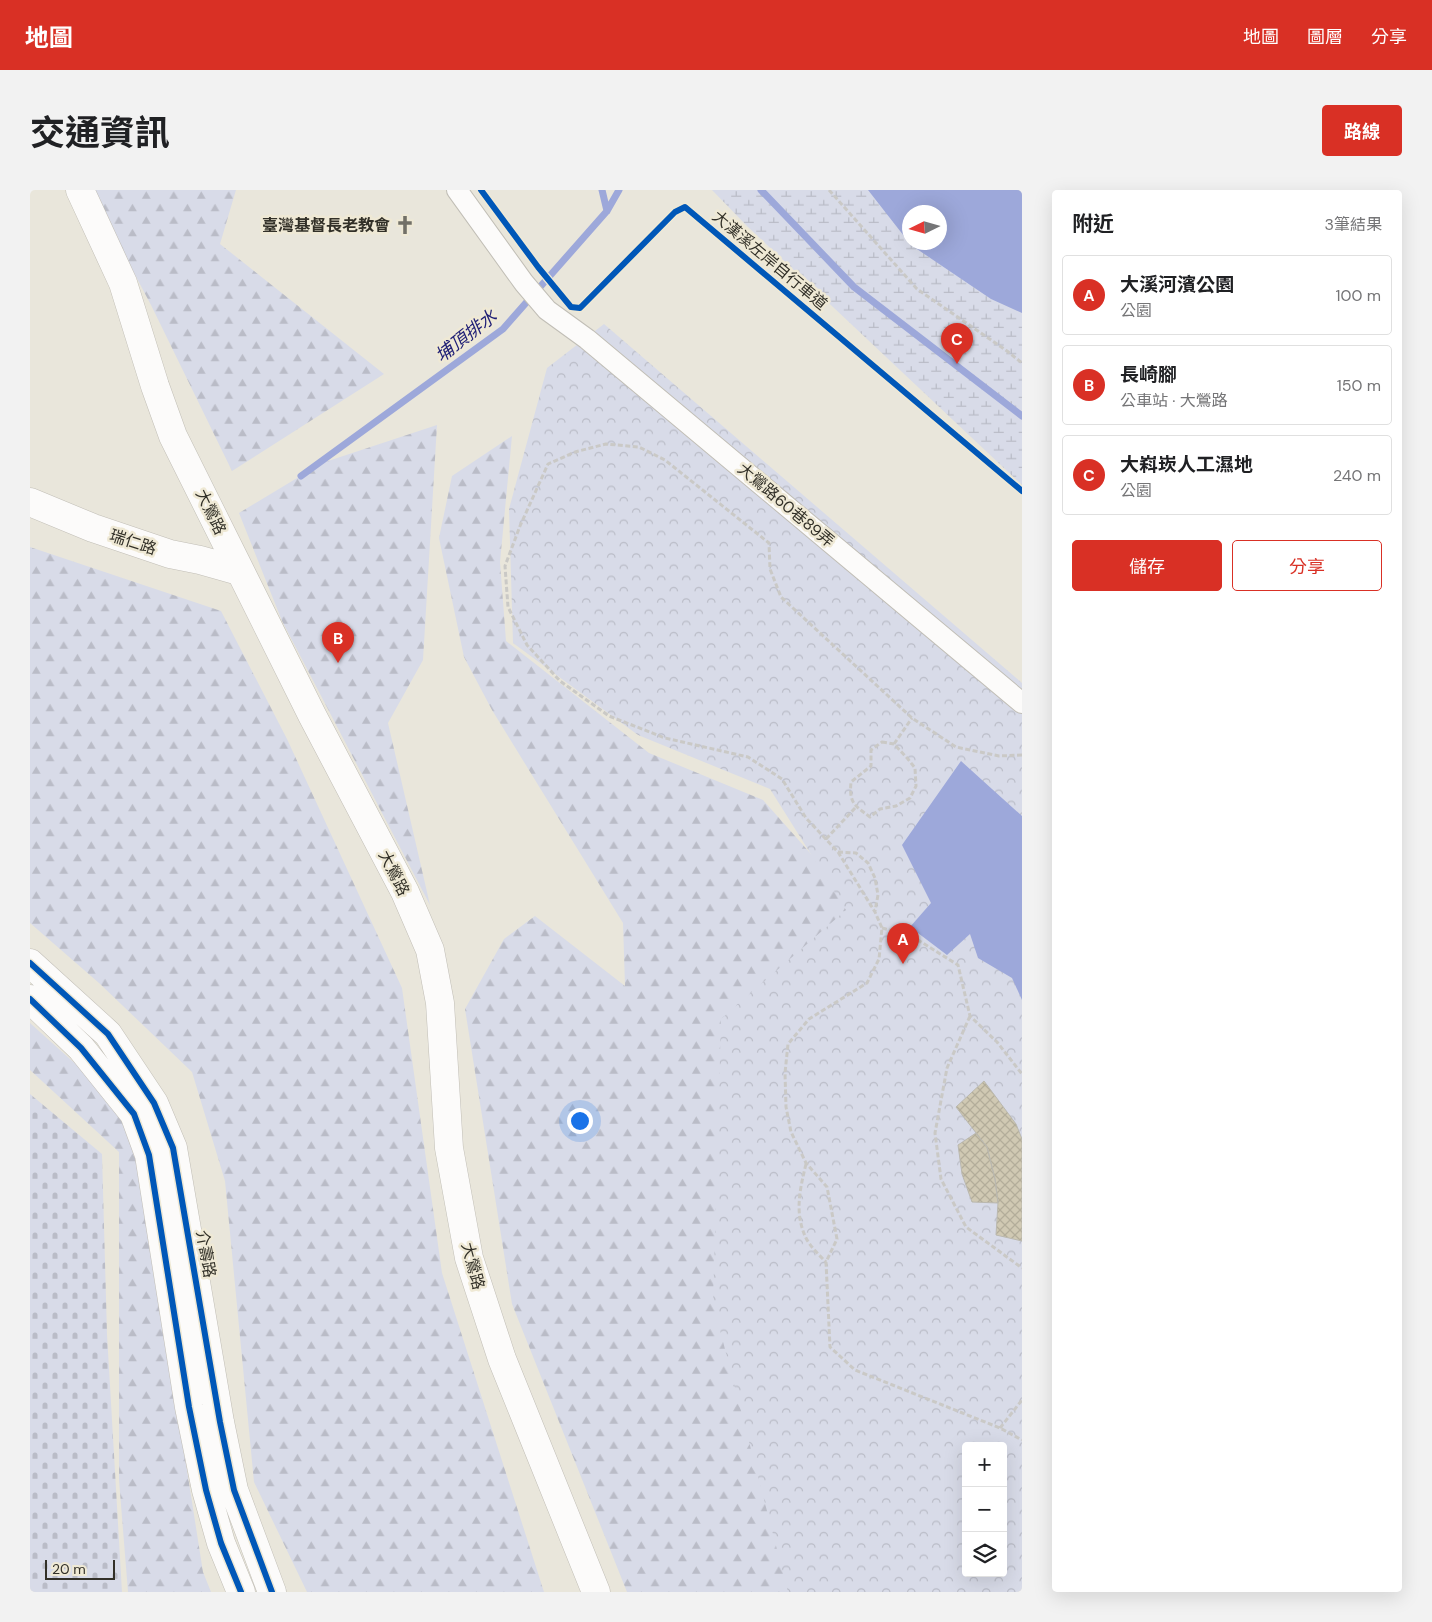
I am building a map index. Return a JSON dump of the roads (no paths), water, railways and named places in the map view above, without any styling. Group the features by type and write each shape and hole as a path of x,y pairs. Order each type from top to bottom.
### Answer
{"street":[{"name":"大鶯路","path":"80,190 123,283 155,386 173,436 312,715 405,892 430,950 440,1003 448,1148 469,1258 502,1359 596,1592"},
{"name":"大鶯路60巷89弄","path":"457,190 524,283 548,310 587,339 1022,704"},
{"name":"瑞仁路","path":"30,502 93,528 170,554 239,571"},
{"name":"介壽路","path":"30,963 108,1034 154,1103 173,1148 220,1422 234,1490 272,1592"},
{"path":"30,999 81,1048 134,1114 149,1155 189,1407 206,1490 221,1543 241,1592"}],"water":[{"path":"868,190 1022,190 1022,313 991,299 918,250 947,250 947,205 902,205 902,233"},
{"path":"961,761 1022,816 1022,1000 1012,978 978,958 970,934 947,955 910,927 931,903 902,845"}],"waterway":[{"path":"602,190 607,211"},
{"name":"埔頂排水","path":"301,476 503,329 607,211 619,190"},
{"path":"761,190 854,287 1022,416"}],"place":[{"name":"臺灣基督長老教會","path":"405,225"},
{"name":"大嵙崁人工濕地","path":"957,364"},
{"name":"長崎腳","path":"338,663"},
{"name":"大溪河濱公園","path":"903,964"}]}
